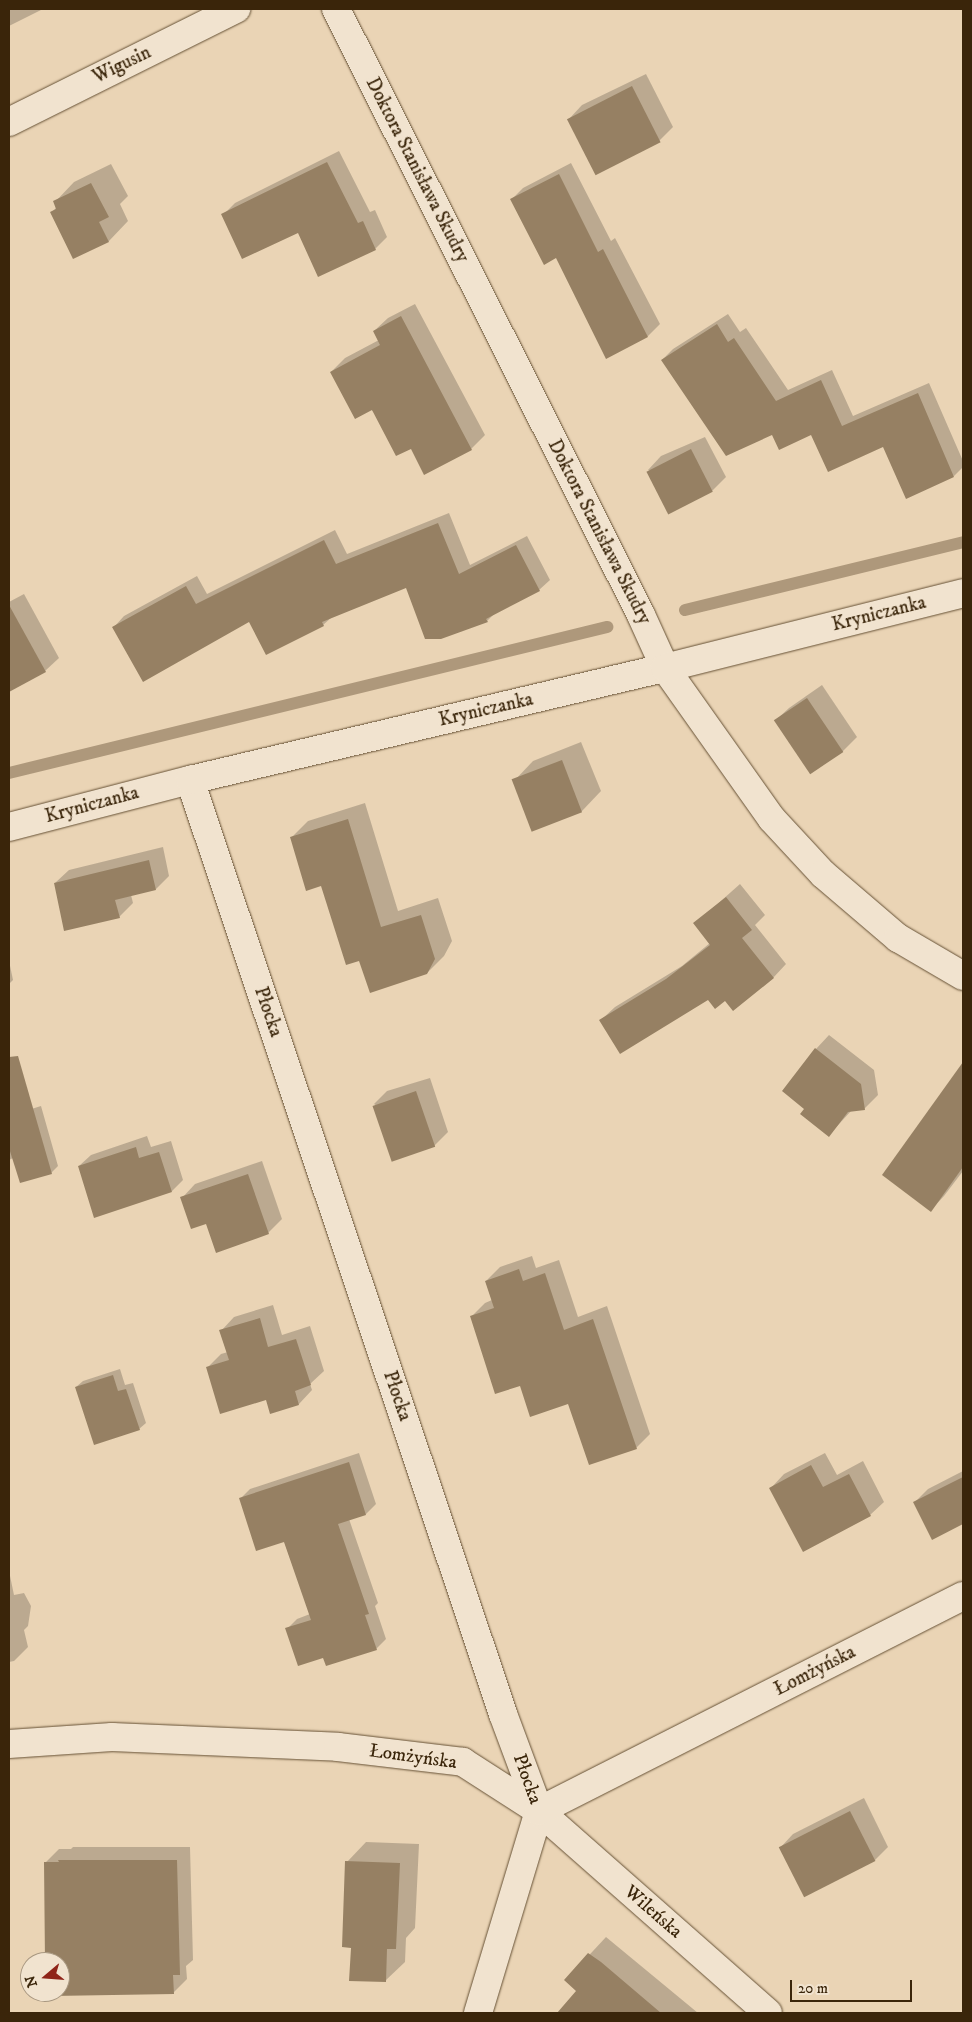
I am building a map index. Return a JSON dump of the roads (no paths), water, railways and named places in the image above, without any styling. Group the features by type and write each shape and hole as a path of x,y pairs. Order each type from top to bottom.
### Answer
{"street":[{"name":"Wigusin","path":"9,122 236,9"},
{"name":"Doktora Stanisława Skudry","path":"336,9 641,615 665,668 772,819 823,874 898,938 963,976"},
{"name":"Kryniczanka","path":"9,826 190,780 665,668 963,593"},
{"name":"Płocka","path":"190,780 503,1714 539,1811 478,2013"},
{"name":"Łomżyńska","path":"9,1744 121,1738 338,1747 463,1762 539,1811 963,1596"},
{"name":"Wileńska","path":"539,1811 768,2013"}],"waterway":[{"path":"685,610 963,542"},
{"path":"9,773 607,627"}]}
